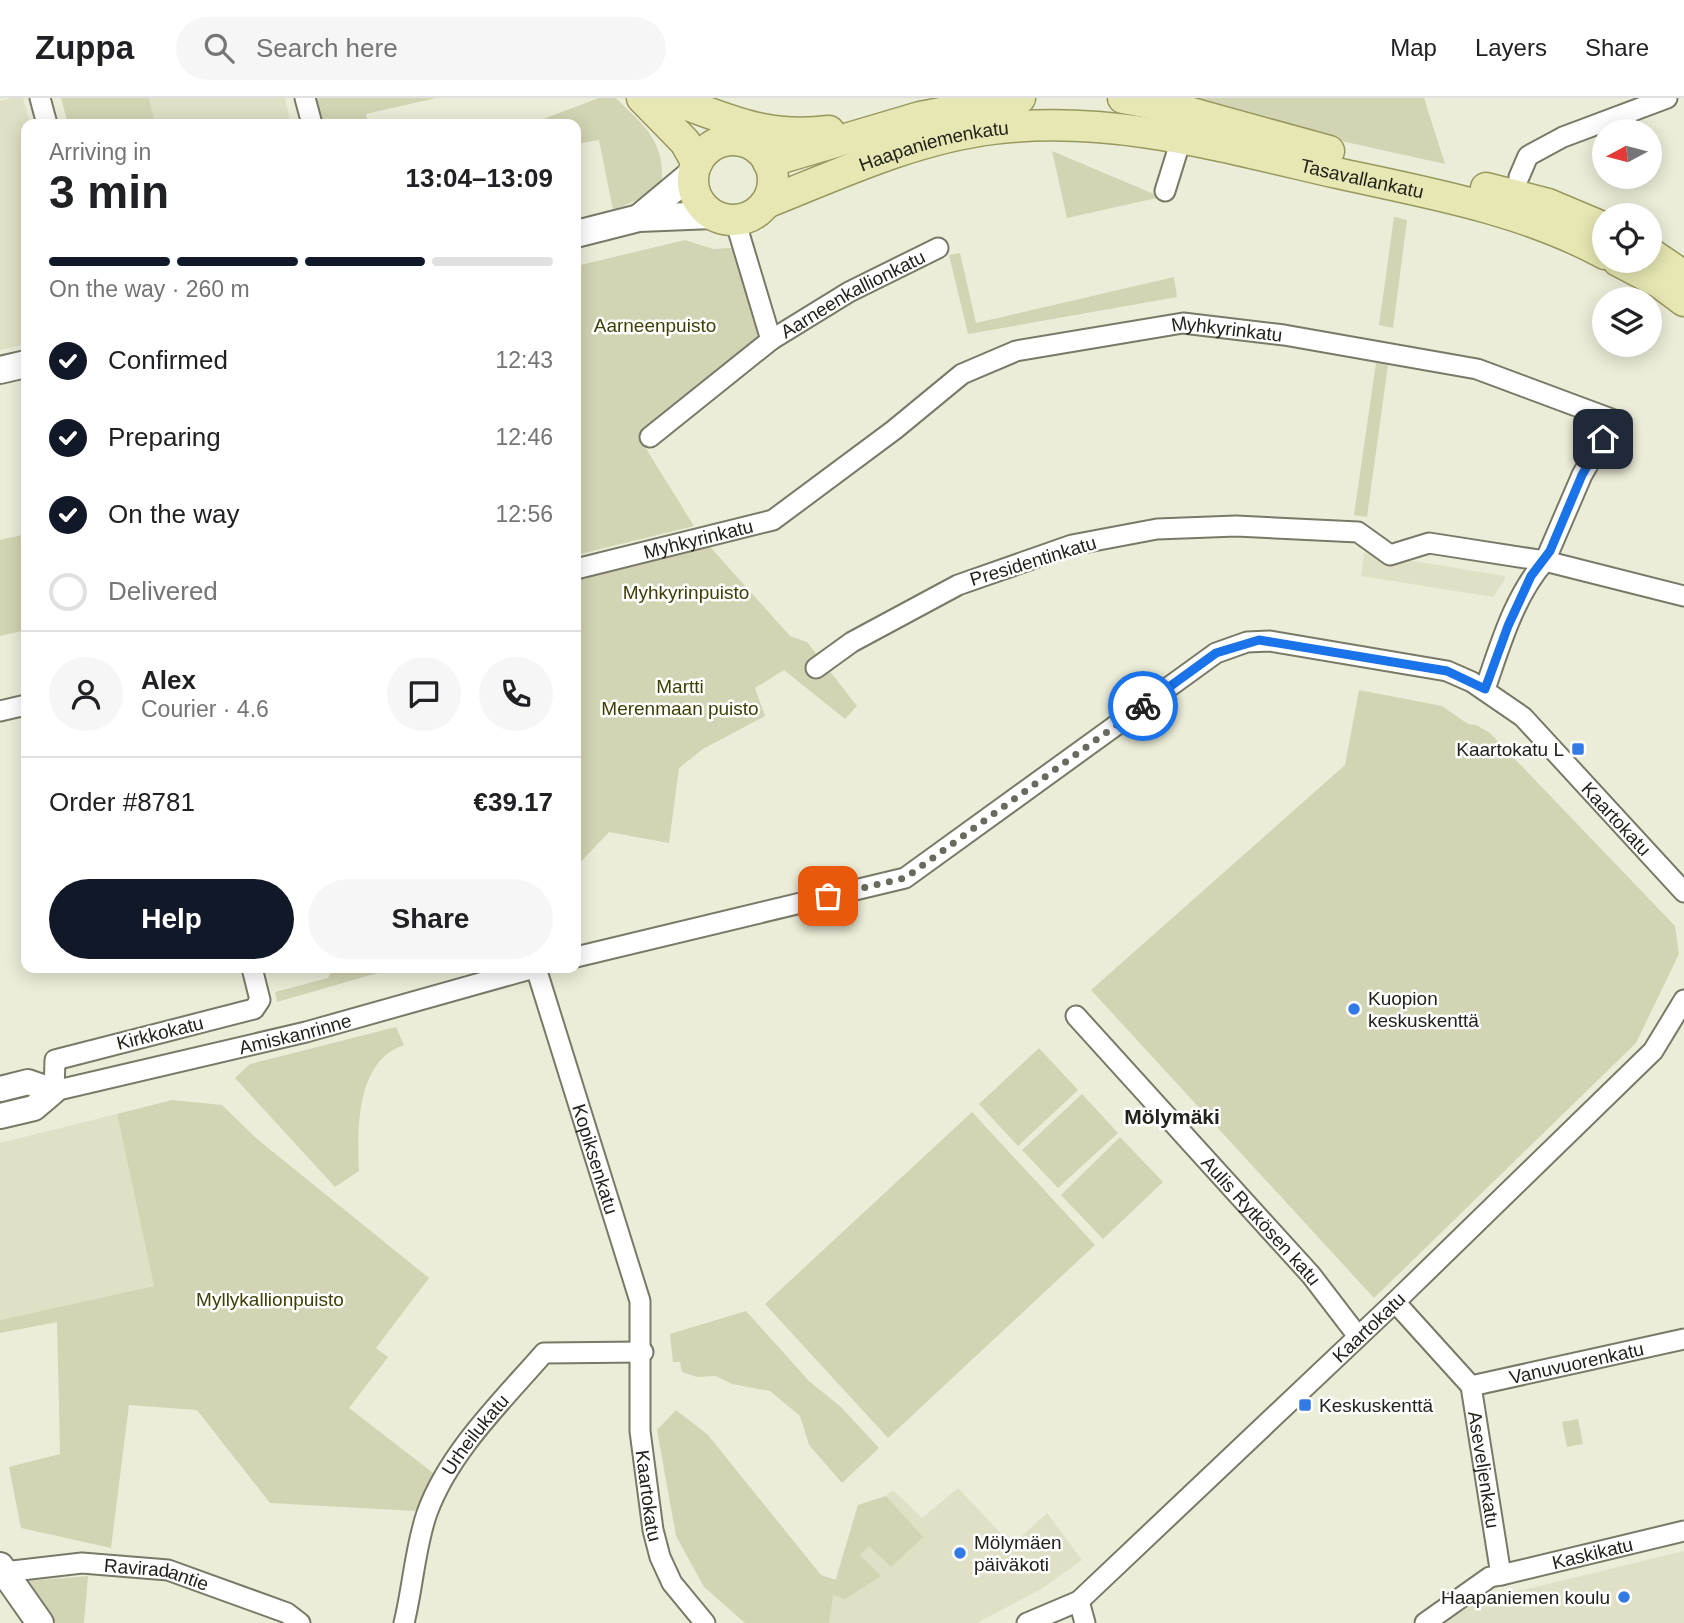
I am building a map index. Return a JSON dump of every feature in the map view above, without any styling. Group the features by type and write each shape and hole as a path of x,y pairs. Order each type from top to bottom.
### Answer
{"main road":[{"path":"642,98 685,142 696,168 695,193 724,218"},
{"path":"668,98 720,143"},
{"path":"668,98 751,128 781,134 800,135 899,123"},
{"name":"Haapaniemenkatu","path":"768,162 899,123 1020,98"},
{"name":"Tasavallankatu","path":"1123,98 1185,126 1490,207 1592,249"},
{"name":"Haapaniemenkatu","path":"766,203 887,155 939,139 990,129 1041,124 1111,128"},
{"name":"Tasavallankatu","path":"1111,128 1185,126 1329,152 1548,204 1592,223"},
{"path":"581,233 639,218 751,216 766,203 773,186 768,162 760,151 746,143 720,143 709,149 696,168 639,218"},
{"path":"1662,261 1684,276"},
{"path":"1638,273 1684,301"},
{"path":"0,370 21,365"},
{"path":"2,1569 40,1623"}],"street":[{"path":"40,98 46,119"},
{"path":"305,98 311,119"},
{"path":"1111,128 1117,98"},
{"path":"1519,177 1528,156 1563,137 1667,98"},
{"path":"1165,191 1185,126"},
{"name":"Aarneenkallionkatu","path":"724,218 771,340"},
{"name":"Aarneenkallionkatu","path":"650,437 771,340 849,292 937,248"},
{"name":"Myhkyrinkatu","path":"581,568 773,520 894,430 962,374 1016,351 1183,323 1284,335 1477,369 1614,420 1582,475 1545,561"},
{"name":"Presidentinkatu","path":"816,668 852,642 958,585 1072,545 1157,529 1249,526 1358,532 1390,555 1429,543 1545,561"},
{"path":"1485,689 1508,626 1531,576 1545,561 1684,596"},
{"name":"Kaartokatu","path":"581,956 905,878 1216,653 1232,646 1270,641 1447,671 1485,689 1523,717 1684,892"},
{"path":"0,711 21,706"},
{"name":"Kirkkokatu","path":"54,1091 55,1060 254,1009 260,1000 253,973"},
{"name":"Amiskanrinne","path":"54,1091 318,1029 517,973"},
{"name":"Kopiksenkatu","path":"537,973 640,1301 643,1352"},
{"name":"Kaartokatu","path":"1027,1623 1079,1601 1357,1335 1395,1302 1679,1024 1684,1000"},
{"name":"Aulis Rytkösen katu","path":"1076,1016 1303,1265 1357,1335"},
{"path":"0,1089 28,1082 54,1091"},
{"path":"0,1116 34,1108 54,1091"},
{"name":"Aseveljenkatu","path":"1395,1302 1471,1386 1501,1574"},
{"name":"Vanuvuorenkatu","path":"1471,1386 1684,1339"},
{"name":"Kaartokatu","path":"643,1352 640,1432 653,1530 660,1557 673,1583 705,1623"},
{"name":"Urheilukatu","path":"404,1623 419,1542 434,1497 471,1440 544,1353 643,1352"},
{"name":"Kaskikatu","path":"1501,1574 1684,1531"},
{"name":"Raviradantie","path":"2,1569 82,1563 168,1570 287,1613 300,1623"},
{"path":"1425,1623 1490,1577 1501,1574"},
{"path":"1079,1601 1085,1623"}],"shaded area":[{"path":"23,98 29,119 21,119 21,345 0,350 0,101"},
{"path":"62,98 285,98 290,119 67,119"},
{"path":"1364,553 1505,576 1505,579 1493,597 1361,576"},
{"path":"117,1114 154,1286 0,1320 0,1143"},
{"name":"Mölymäen päiväkoti","path":"958,1488 1012,1545 1047,1513 1082,1560 1043,1588 977,1623 829,1623 831,1594 858,1505 886,1496 893,1490 922,1518"},
{"path":"1684,1551 1684,1623 1443,1623 1469,1603"}],"green space":[{"path":"61,98 149,98 154,119 67,119"},
{"path":"317,98 436,98 366,114 367,119 322,119"},
{"path":"599,98 616,98 645,128 658,148 662,174 661,190 613,210 599,140 581,143 581,119 543,119"},
{"path":"1178,98 1424,98 1445,164 1328,138"},
{"path":"1052,151 1161,197 1067,218"},
{"path":"1394,217 1407,220 1393,328 1379,325"},
{"name":"Aarneenpuisto","path":"685,240 713,249 744,247 771,340 704,382 640,439 694,526 581,554 581,265"},
{"path":"960,253 976,323 1174,277 1177,297 968,334 949,255"},
{"path":"1376,363 1388,365 1367,517 1354,515"},
{"path":"21,535 21,631 0,636 0,540"},
{"name":"Martti Merenmaan puisto","path":"703,539 790,636 807,642 857,706 845,719 784,670 755,688 765,716 703,749 679,768 669,843 609,832 581,862 581,568"},
{"name":"Kuopion keskuskenttä","path":"1359,690 1442,706 1468,724 1476,725 1490,733 1675,926 1679,954 1636,1043 1374,1298 1091,990 1345,765"},
{"path":"330,973 378,973 277,1002 275,992 328,978"},
{"path":"396,1027 404,1045 388,1053 376,1065 363,1098 358,1136 359,1171 335,1187 235,1078 250,1064"},
{"path":"1039,1048 1078,1090 1018,1146 979,1104"},
{"path":"1082,1094 1118,1133 1058,1188 1022,1150"},
{"name":"Myllykallionpuisto","path":"172,1100 222,1105 257,1139 429,1278 376,1348 388,1357 349,1408 437,1476 415,1511 270,1503 197,1410 129,1405 111,1548 21,1528 9,1467 60,1454 57,1322 0,1333 0,1320 154,1286 117,1114"},
{"path":"972,1112 1095,1245 888,1438 765,1304"},
{"path":"1120,1137 1163,1182 1103,1239 1061,1195"},
{"path":"746,1311 809,1381 841,1407 879,1448 842,1483 809,1445 800,1416 770,1391 732,1384 716,1376 697,1377 682,1372 680,1362 673,1362 670,1334"},
{"path":"676,1410 708,1435 821,1575 836,1580 858,1505 886,1496 923,1537 891,1567 869,1546 860,1555 881,1576 845,1599 833,1595 829,1623 745,1623 704,1587 676,1536 657,1430"},
{"path":"1578,1419 1583,1444 1567,1447 1562,1422"},
{"path":"88,1576 84,1623 56,1623 29,1581"}],"way so far":[{"path":"828,896 905,878 1143,706"}],"place":[{"name":"Kaartokatu L","path":"1578,749"},
{"name":"Kuopion keskuskenttä","path":"1354,1009"},
{"name":"Keskuskenttä","path":"1305,1405"},
{"name":"Mölymäen päiväkoti","path":"960,1553"},
{"name":"Haapaniemen koulu","path":"1624,1597"}],"district":[{"name":"Mölymäki","path":"1172,1116"}],"route":[{"path":"1143,706 1216,653 1259,640 1447,671 1485,689 1508,626 1531,576 1545,561 1582,475 1603,439"}],"park label":[{"name":"Myhkyrinpuisto","path":"686,592"}]}
